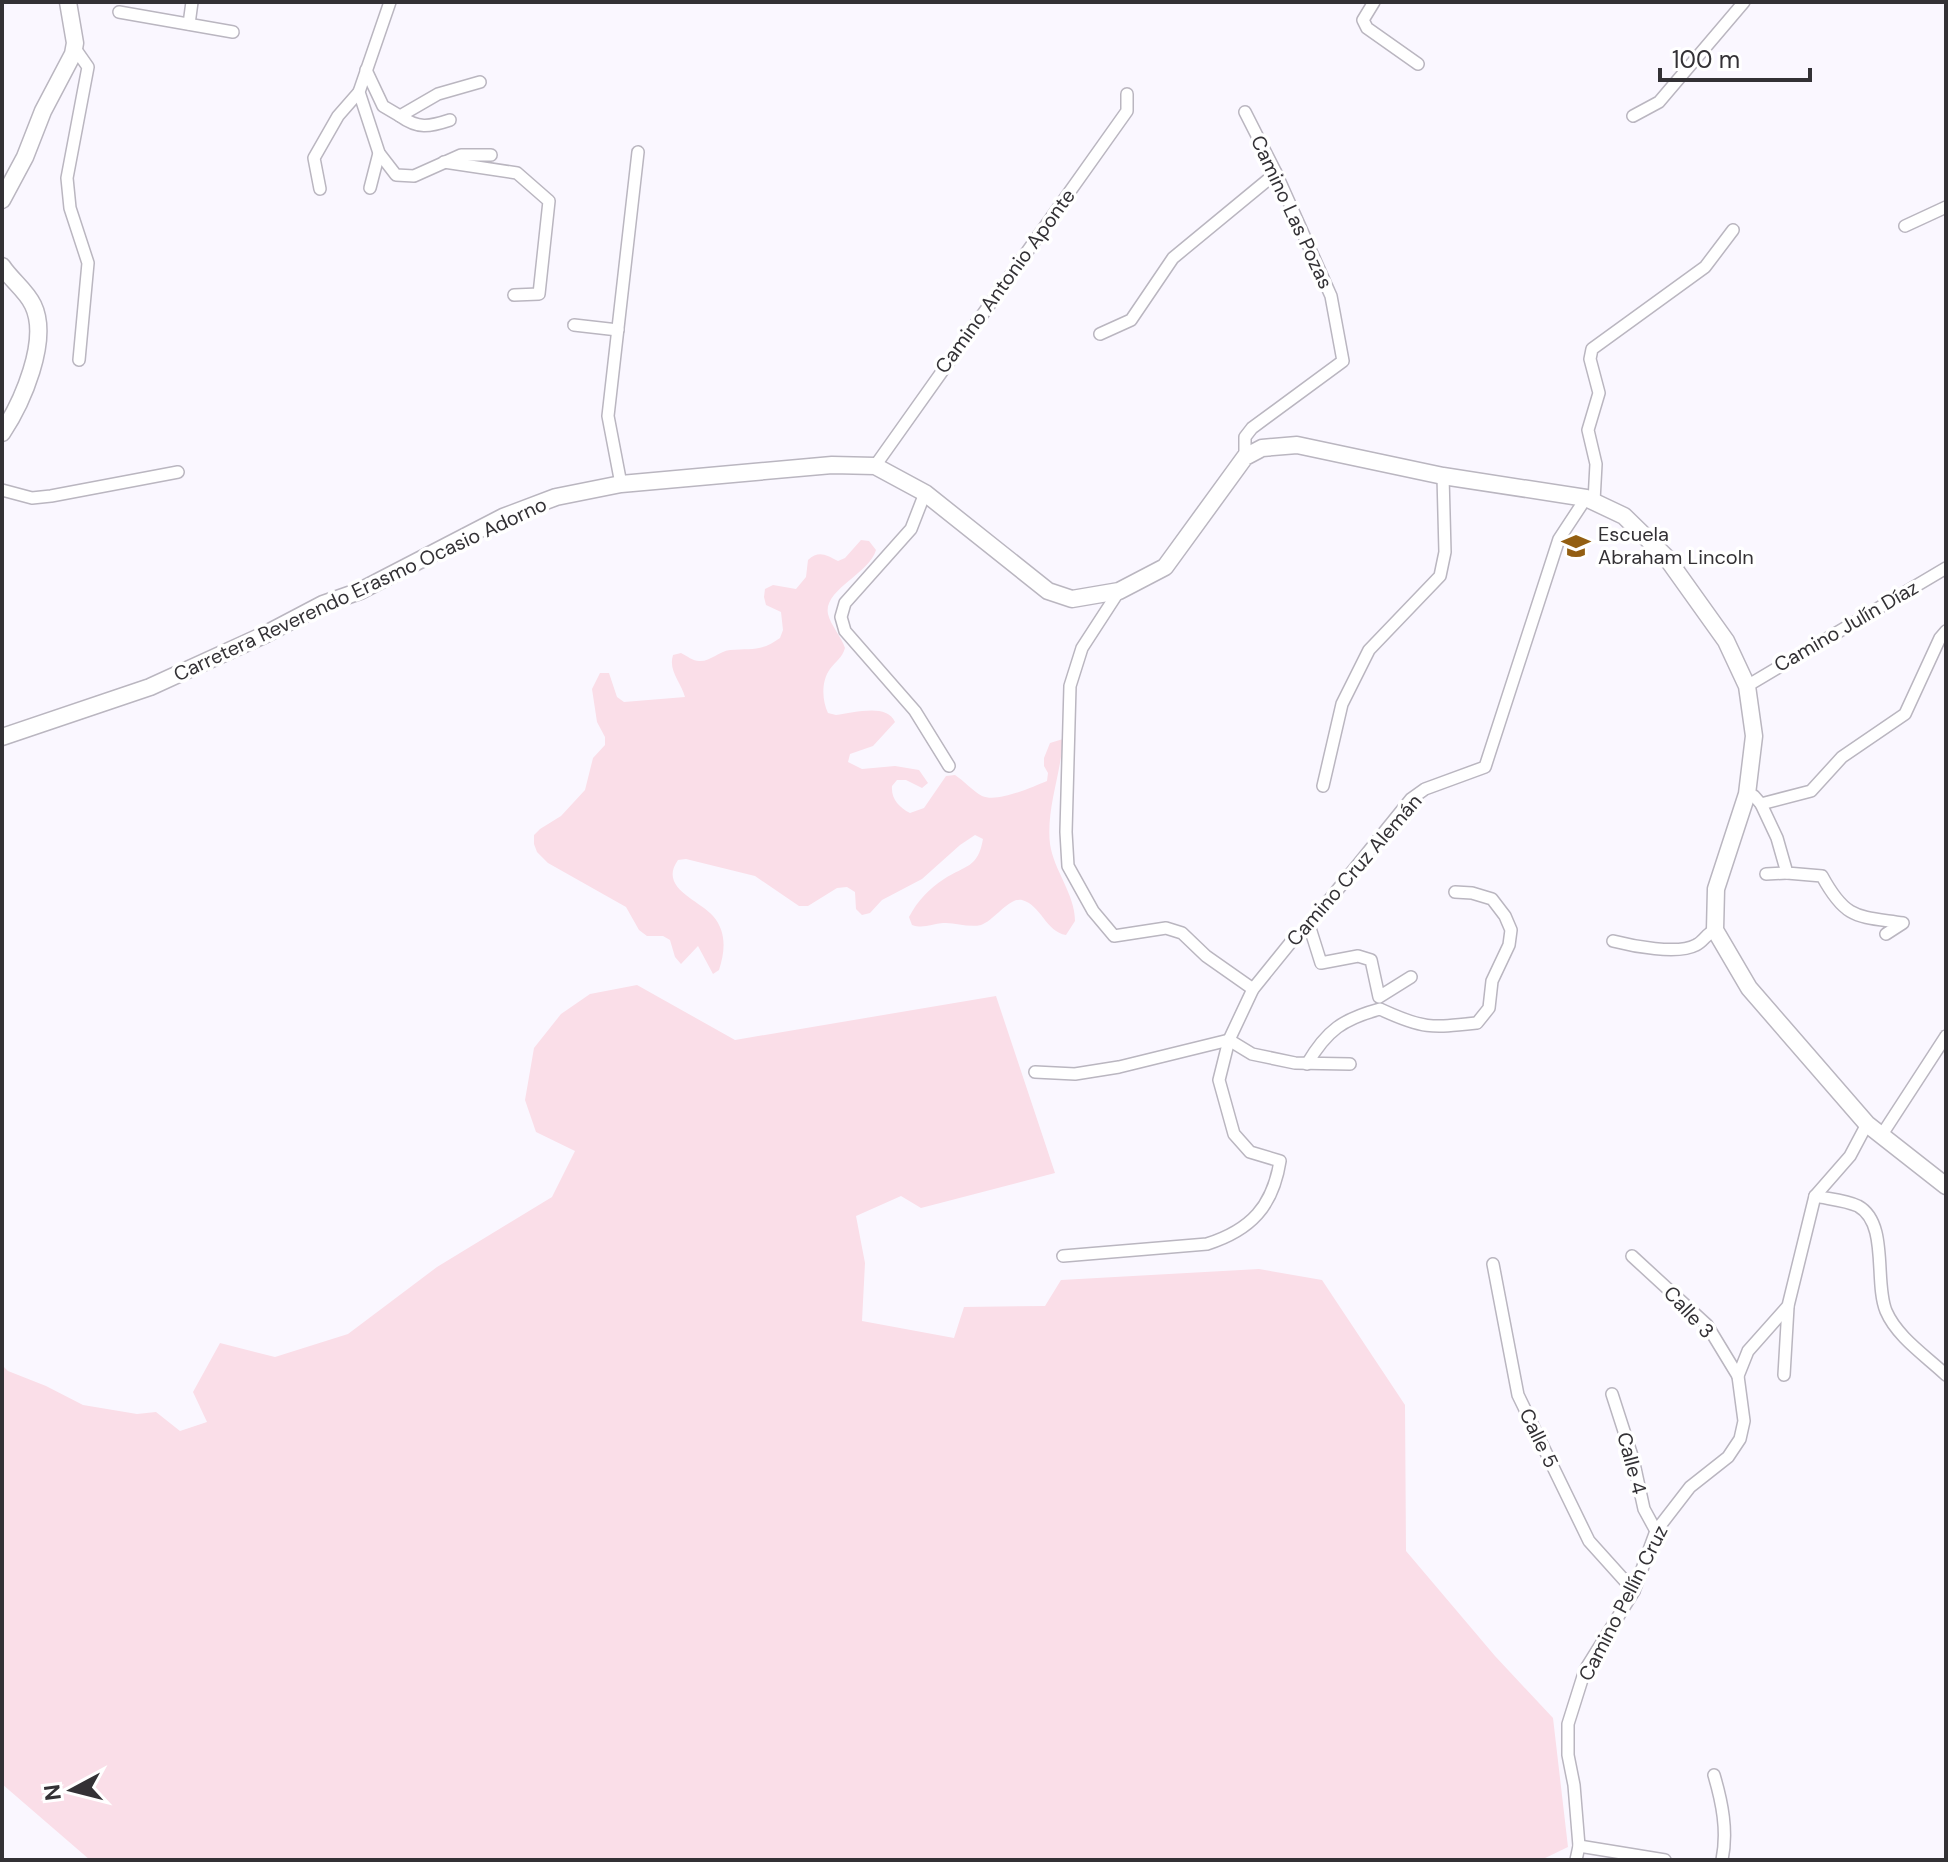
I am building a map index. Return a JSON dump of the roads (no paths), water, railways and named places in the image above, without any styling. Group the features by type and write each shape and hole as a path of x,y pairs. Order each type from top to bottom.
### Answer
{"street":[{"path":"68,2 74,47 88,67 67,178 70,208 88,263 79,360"},
{"path":"189,24 192,2"},
{"path":"320,189 314,158 338,116 359,92 390,2"},
{"path":"1374,2 1363,20 1367,28 1418,64"},
{"path":"1633,116 1659,102 1744,2"},
{"path":"119,12 233,32"},
{"path":"2,200 25,157 74,47"},
{"path":"366,70 383,106 413,126 429,127 450,120"},
{"path":"400,116 438,94 480,82"},
{"path":"359,92 379,153 396,175 414,176 461,155 491,155"},
{"name":"Camino Antonio Aponte","path":"875,466 1127,111 1127,94"},
{"name":"Camino Las Pozas","path":"1245,112 1331,296 1343,361 1252,428 1245,437 1245,457"},
{"path":"621,484 608,416 638,152"},
{"path":"370,188 379,153"},
{"path":"443,162 517,173 549,201 539,294 514,295"},
{"path":"1100,334 1131,320 1173,258 1276,173"},
{"path":"1905,226 1946,207"},
{"path":"1590,499 1596,464 1588,430 1599,393 1590,359 1592,349 1705,267 1733,230"},
{"path":"2,266 32,301 39,328 19,404 2,433"},
{"path":"574,325 618,330"},
{"path":"1245,457 1262,448 1297,445 1443,476 1590,499 1624,516 1666,557 1726,641 1747,686 1754,736 1754,799 1716,889 1715,930 1749,988 1867,1124 1946,1186"},
{"name":"Carretera Reverendo Erasmo Ocasio Adorno","path":"2,737 150,687 264,635 323,604 360,591 503,517 556,497 621,484 832,465 875,466 925,493 1048,591 1072,599 1119,591 1165,567 1245,457"},
{"path":"2,490 32,498 178,472"},
{"path":"1323,786 1342,704 1369,650 1440,576 1445,552 1443,476"},
{"path":"925,493 911,529 845,603 841,617 845,631 915,711 949,766"},
{"name":"Camino Cruz Alemán","path":"1063,1256 1207,1244 1229,1237 1248,1224 1265,1206 1277,1184 1280,1161 1250,1152 1234,1134 1219,1080 1229,1040 1253,989 1411,799 1425,789 1485,767 1559,539 1590,499"},
{"name":"Camino Julín Díaz","path":"1747,686 1946,568"},
{"path":"1119,591 1082,648 1070,686 1068,866 1093,911 1114,936 1166,928 1182,933 1206,956 1253,989"},
{"path":"1754,799 1811,791 1842,757 1905,714 1946,631"},
{"path":"1754,799 1777,838 1787,873"},
{"path":"1766,874 1822,876 1835,899 1854,916 1903,923 1886,934"},
{"path":"1307,1064 1320,1042 1338,1024 1380,1009 1428,1028 1477,1023 1489,1008 1492,981 1509,945 1511,930 1492,899 1455,892"},
{"path":"1309,925 1321,963 1358,956 1371,960 1379,997 1411,977"},
{"path":"1613,941 1637,947 1670,949 1695,946 1715,930"},
{"path":"1881,1136 1946,1036"},
{"path":"1035,1072 1075,1074 1119,1067 1229,1040 1252,1054 1307,1064 1350,1064"},
{"path":"1784,1375 1788,1306 1815,1196 1850,1156 1867,1124"},
{"path":"1815,1196 1852,1204 1867,1214 1877,1237 1880,1291 1891,1322 1946,1375"},
{"name":"Calle 3","path":"1632,1256 1707,1325 1738,1376"},
{"name":"Calle 5","path":"1493,1264 1518,1395 1589,1541 1634,1591"},
{"path":"1738,1376 1748,1351 1788,1306"},
{"name":"Camino Pellín Cruz","path":"1576,1860 1579,1846 1568,1755 1568,1724 1585,1670 1634,1591 1656,1531 1690,1487 1728,1457 1740,1439 1744,1421 1738,1376"},
{"name":"Calle 4","path":"1612,1394 1633,1459 1644,1509 1656,1531"},
{"path":"1714,1775 1722,1801 1722,1860"},
{"path":"1579,1846 1665,1860"}],"place":[{"name":"Escuela Abraham Lincoln","path":"1576,546"}]}
